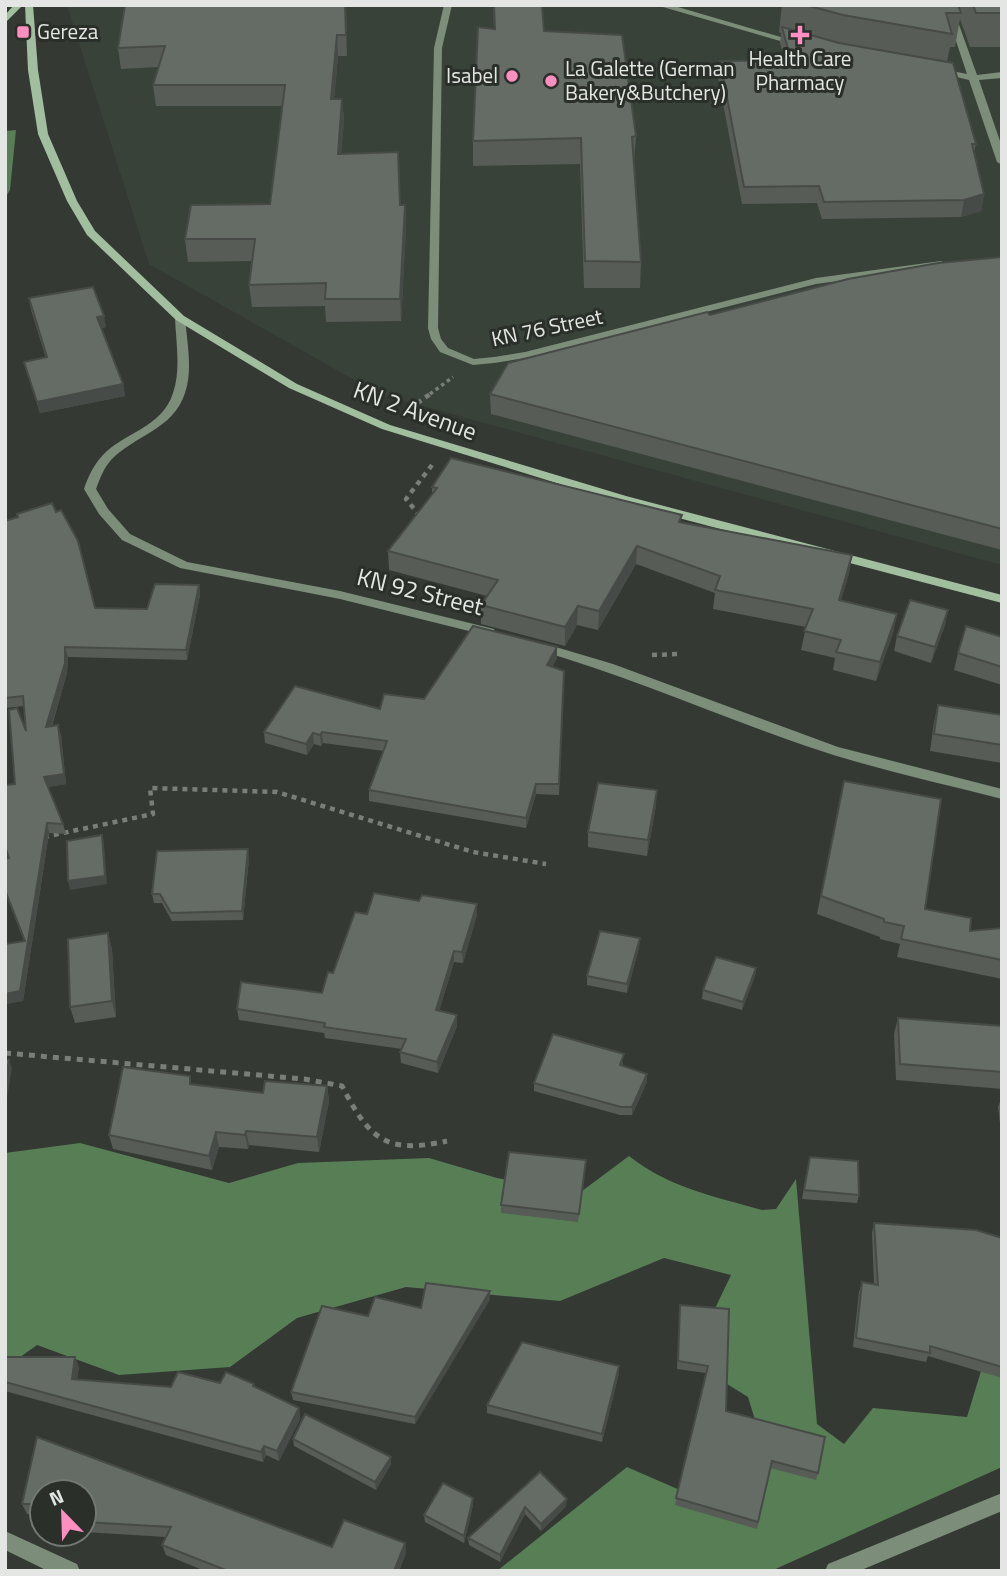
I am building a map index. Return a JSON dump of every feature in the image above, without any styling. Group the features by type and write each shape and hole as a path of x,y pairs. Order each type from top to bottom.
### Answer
{"main road":[{"path":"5,20 19,5"},
{"name":"KN 2 Avenue","path":"29,5 33,70 43,134 68,192 91,233 180,318 293,386 386,427 622,499 1002,599"}],"street":[{"name":"KN 76 Street","path":"448,5 438,48 433,328 444,351 473,362 525,355 816,281 947,263"},
{"path":"660,5 811,47"},
{"path":"948,5 1002,162"},
{"path":"924,69 975,78 1002,75"},
{"name":"KN 92 Street","path":"180,318 179,395 161,422 110,453 93,471 90,489 103,511 126,537 184,565 340,595 587,659 811,743 1002,794"},
{"path":"835,1571 1002,1502"},
{"path":"5,1540 70,1571"}],"path":[{"path":"386,427 473,362"},
{"path":"420,517 405,499 425,471 451,448"},
{"path":"32,839 153,814 150,788 277,792 473,852 546,864"},
{"path":"5,1053 304,1079 342,1086 365,1128 388,1142 414,1147 447,1141"}],"shaded area":[{"path":"67,5 1002,5 1002,565 379,394 149,264"}],"green space":[{"path":"16,130 10,190 5,198 5,131"},
{"path":"80,1143 229,1183 298,1163 429,1158 497,1178 578,1194 629,1156 676,1183 762,1210 776,1209 796,1179 817,1424 844,1444 873,1408 967,1417 981,1371 1002,1373 1002,1467 771,1571 497,1571 627,1467 721,1508 763,1446 748,1397 690,1361 731,1275 664,1258 560,1301 406,1287 297,1318 230,1367 119,1375 37,1345 5,1368 5,1153"}],"building":[{"path":"125,5 345,5 346,35 337,35 331,99 342,99 338,154 398,152 400,205 405,205 400,299 325,299 326,283 249,285 255,239 185,239 191,205 270,204 285,85 153,85 165,46 118,48"},
{"path":"494,5 542,5 544,31 622,35 636,136 632,137 641,262 585,261 581,138 473,141 478,27 495,29"},
{"path":"806,5 958,5 961,13 946,13 952,34 843,15"},
{"path":"973,5 1002,5 1002,13 976,13"},
{"path":"782,27 839,43 953,63 976,144 972,144 984,194 964,200 824,202 819,186 744,187 720,61 791,60"},
{"path":"1002,257 1002,529 490,394 508,363 848,279 938,263"},
{"path":"93,287 104,316 97,317 123,384 37,402 24,362 47,357 29,298"},
{"path":"451,458 682,515 679,522 852,555 839,600 897,614 880,662 836,652 841,640 804,631 813,609 715,590 720,576 637,546 599,611 578,606 565,627 481,605 498,580 388,551 437,488 432,487"},
{"path":"52,503 56,512 61,510 78,541 95,608 147,609 155,584 199,585 186,650 65,647 65,663 46,727 58,725 64,774 44,777 63,824 47,823 20,991 5,994 5,944 25,941 5,890 5,859 9,858 5,846 5,785 15,784 9,710 17,708 26,731 23,696 5,698 5,521 18,517 17,514"},
{"path":"910,600 948,610 935,647 897,636"},
{"path":"473,626 557,647 547,665 564,671 559,784 536,784 526,818 369,790 387,741 322,732 320,735 313,733 306,744 264,732 295,686 380,709 384,694 424,699"},
{"path":"966,626 1002,637 1002,667 958,653"},
{"path":"938,705 1002,715 1002,745 934,734"},
{"path":"844,781 941,799 925,909 971,918 970,931 1002,928 1002,960 901,939 904,926 884,922 884,919 821,896"},
{"path":"598,783 657,790 648,840 588,832"},
{"path":"102,835 105,876 68,881 67,841"},
{"path":"248,849 242,911 171,913 160,894 152,894 157,851"},
{"path":"374,893 419,901 422,895 477,904 462,952 454,951 436,1010 457,1015 437,1062 400,1052 406,1039 324,1027 325,1023 237,1009 241,982 322,993 328,972 333,973 355,912 367,914"},
{"path":"600,931 640,938 627,984 587,976"},
{"path":"108,933 112,1001 70,1007 68,939"},
{"path":"716,957 756,968 743,1002 703,990"},
{"path":"898,1018 1002,1026 1002,1072 900,1064"},
{"path":"553,1034 624,1054 620,1065 647,1074 632,1107 621,1107 534,1083"},
{"path":"5,1060 9,1060 5,1084"},
{"path":"123,1067 190,1076 190,1084 263,1093 265,1081 327,1086 317,1137 246,1131 245,1135 216,1132 209,1156 109,1135"},
{"path":"509,1152 586,1160 579,1214 501,1205"},
{"path":"810,1157 858,1161 859,1195 804,1190"},
{"path":"874,1223 976,1230 1002,1238 1002,1367 930,1346 930,1353 856,1338 862,1282 878,1285"},
{"path":"426,1283 490,1291 415,1417 291,1392 322,1306 368,1316 375,1297 421,1308"},
{"path":"680,1305 729,1309 726,1411 825,1437 818,1473 772,1461 758,1522 676,1498 708,1366 678,1361"},
{"path":"522,1342 619,1366 602,1434 487,1405"},
{"path":"5,1357 75,1357 72,1379 171,1387 178,1372 220,1383 226,1372 299,1408 277,1451 264,1446 261,1452 5,1382"},
{"path":"305,1414 391,1457 375,1482 293,1439"},
{"path":"37,1437 332,1547 344,1520 405,1543 394,1571 228,1571 162,1545 171,1527 98,1523 98,1478 28,1478 28,1504 22,1504"},
{"path":"540,1472 567,1499 541,1524 525,1507 500,1555 468,1538"},
{"path":"443,1483 473,1498 464,1536 424,1515"}],"place":[{"name":"Gereza","path":"23,32"},
{"name":"Health Care Pharmacy","path":"800,35"},
{"name":"Isabel","path":"512,76"},
{"name":"La Galette (German Bakery&Butchery)","path":"551,81"}]}
